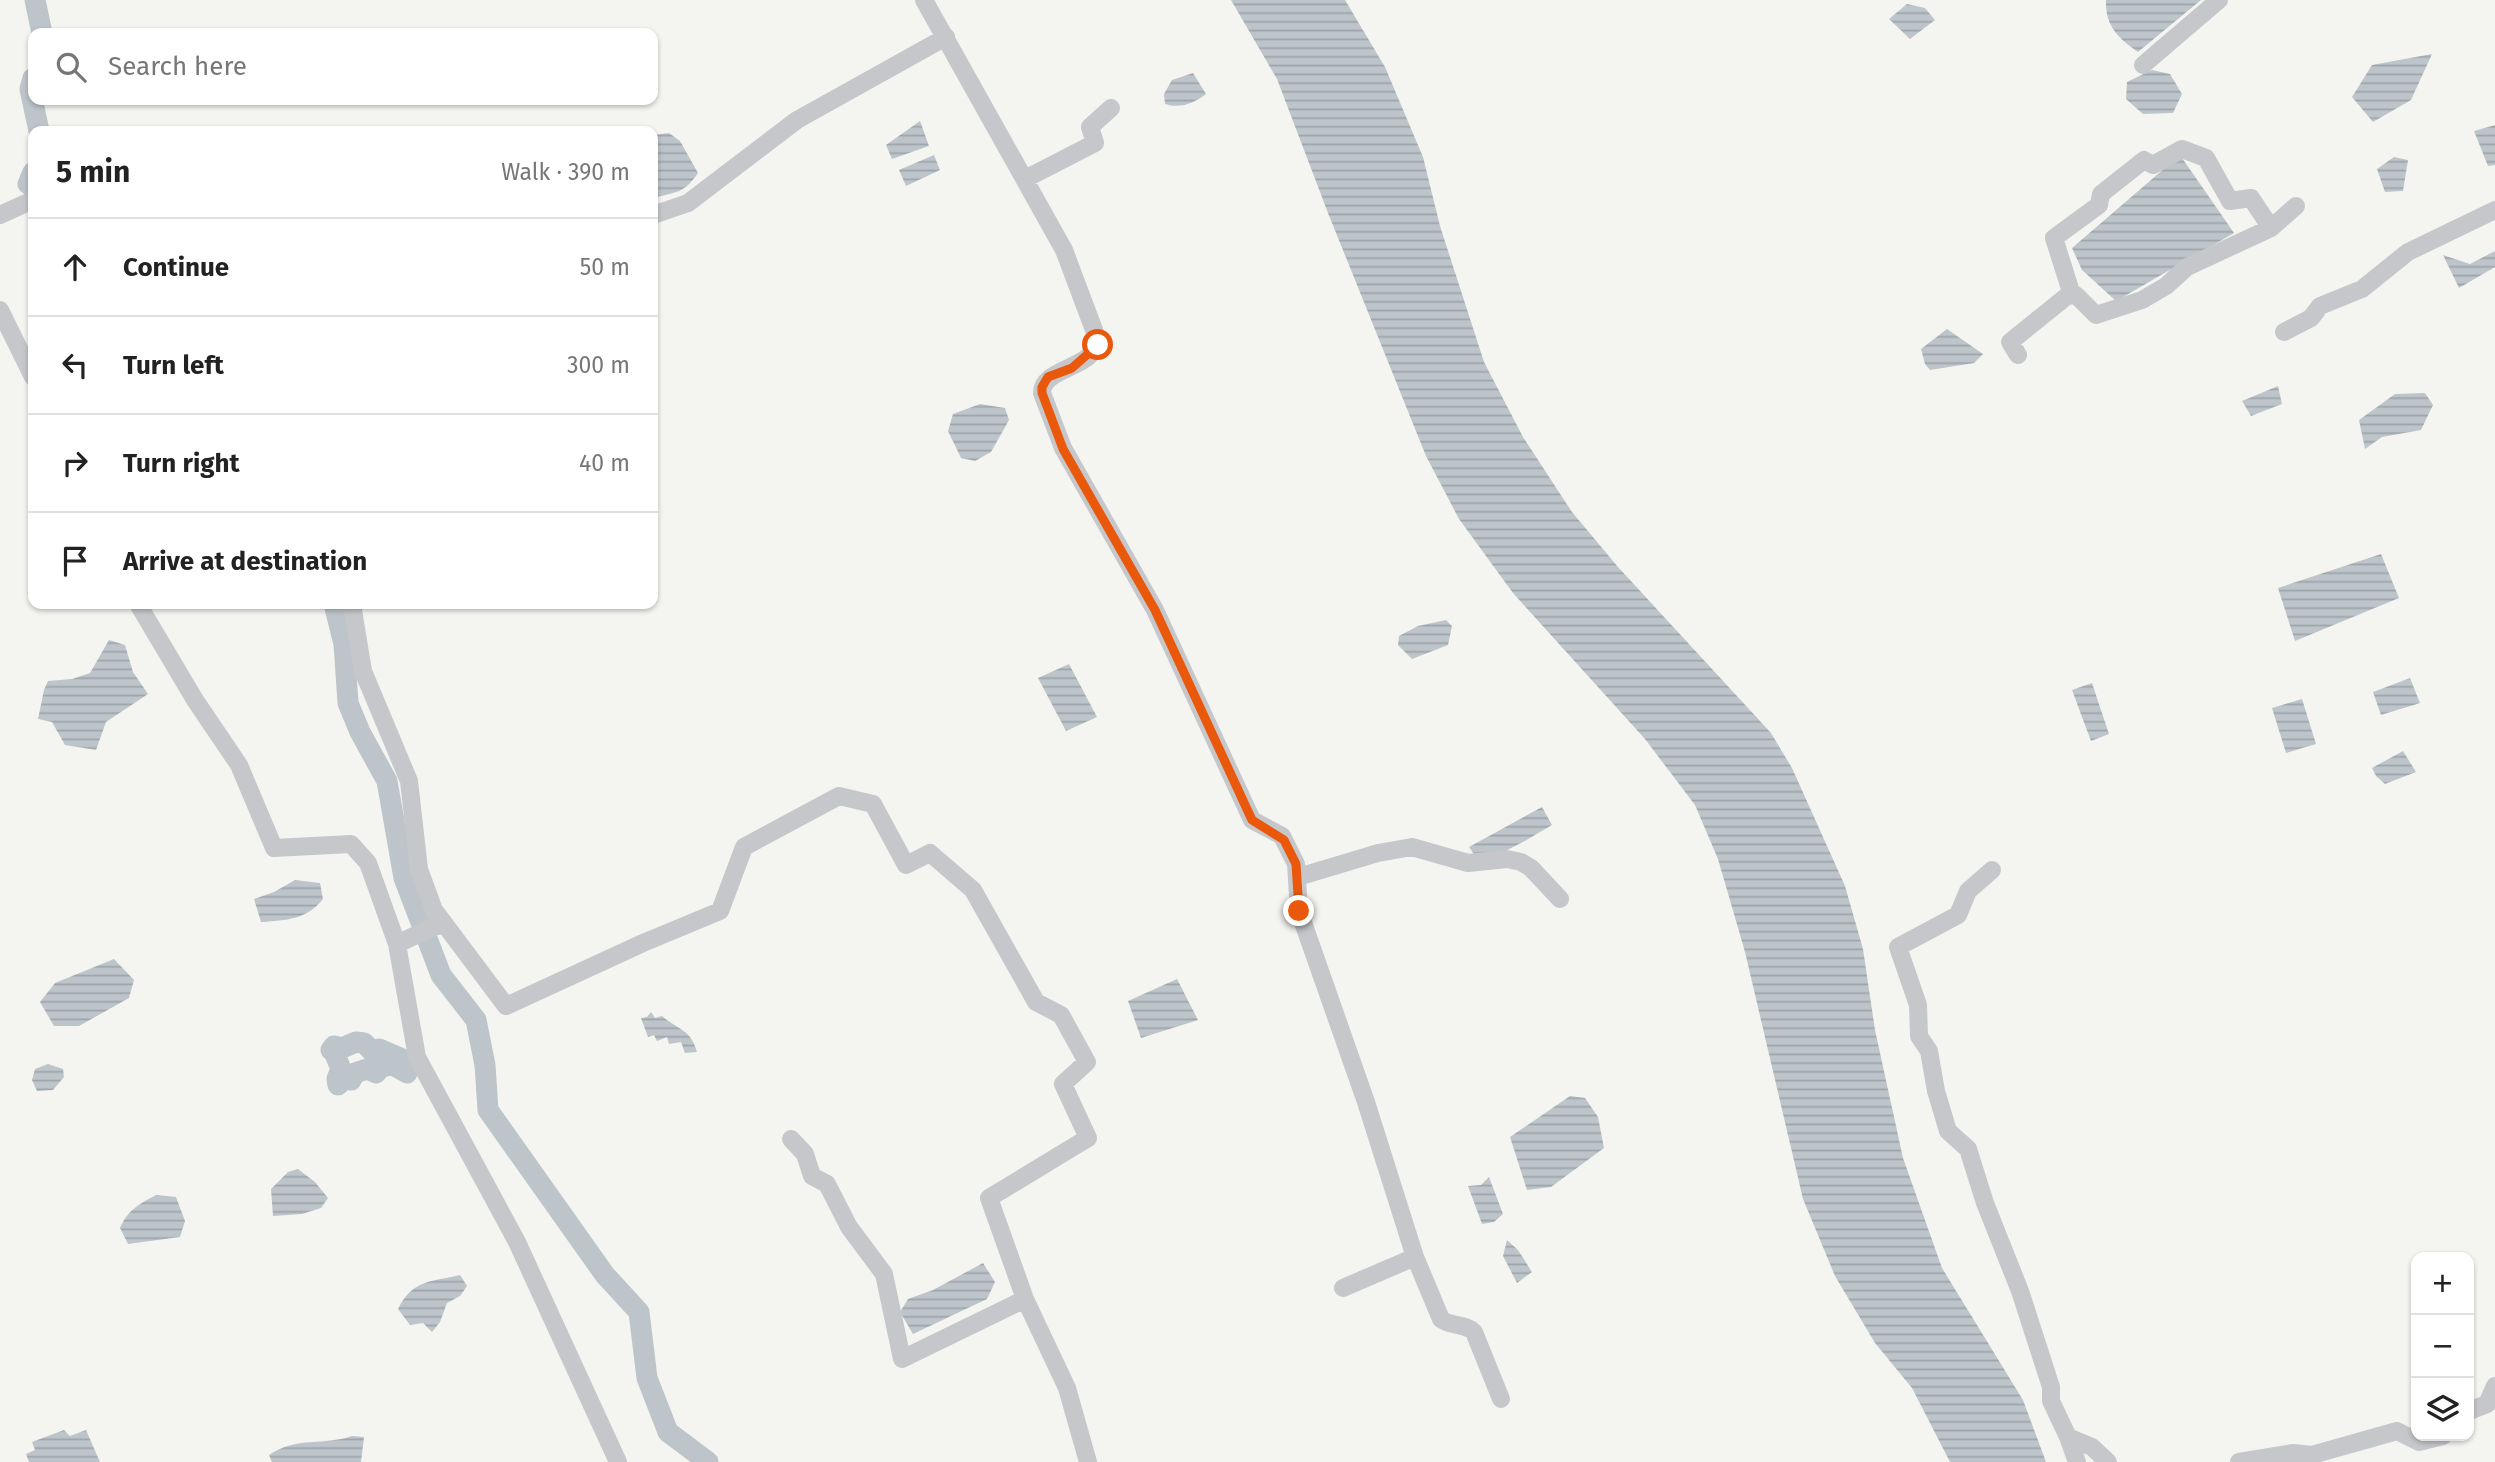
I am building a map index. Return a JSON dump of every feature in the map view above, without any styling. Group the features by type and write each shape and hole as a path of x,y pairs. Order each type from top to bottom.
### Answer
{"street":[{"path":"924,0 1064,250 1097,338 1098,345 1094,351 1072,368 1048,377 1042,387 1063,449 1155,610 1252,820 1282,836 1296,864 1299,911 1366,1102 1415,1257 1441,1319 1446,1323 1470,1328 1474,1332 1501,1399"},
{"path":"2143,65 2219,0"},
{"path":"658,213 688,203 797,120 946,37"},
{"path":"1025,179 1095,143 1090,127 1111,108"},
{"path":"2072,295 2053,238 2099,205 2101,194 2144,160 2153,165 2182,149 2206,158 2230,201 2250,198 2271,228"},
{"path":"0,215 28,202"},
{"path":"2018,355 2010,342 2067,296 2076,295 2096,315 2142,300 2166,286 2187,267 2271,228 2296,206"},
{"path":"2284,332 2311,318 2320,306 2362,289 2408,252 2495,210"},
{"path":"0,310 28,367"},
{"path":"141,609 195,700 239,765 274,848 351,844 368,863 397,944 417,1057 517,1242 618,1462"},
{"path":"353,609 363,671 409,781 419,869 439,925 506,1006 720,911 744,847 839,796 873,804 906,865 930,853 973,890 1036,1002 1061,1015 1087,1062 1063,1084 1088,1138 989,1198 1025,1299 1068,1388 1088,1462"},
{"path":"1298,877 1378,853 1412,846 1468,863 1507,859 1521,862 1531,867 1560,899"},
{"path":"1992,870 1968,891 1958,915 1898,947 1918,1005 1919,1036 1929,1051 1936,1091 1948,1131 1968,1149 1988,1213 2020,1292 2051,1387 2051,1401 2077,1462"},
{"path":"397,944 439,925"},
{"path":"791,1139 805,1154 811,1176 827,1184 849,1227 884,1273 902,1359 1025,1299"},
{"path":"1343,1288 1415,1257"},
{"path":"2474,1409 2487,1404 2495,1386"},
{"path":"2239,1462 2293,1453 2312,1455 2397,1431 2411,1438"},
{"path":"2068,1437 2092,1447 2108,1462"}],"shaded area":[{"path":"1231,0 1345,0 1385,67 1423,157 1440,226 1484,362 1523,437 1572,512 1618,567 1771,733 1792,768 1845,886 1863,949 1875,1030 1903,1158 1942,1268 2023,1400 2046,1462 1950,1462 1912,1388 1875,1343 1835,1276 1803,1199 1745,952 1718,859 1695,805 1645,739 1513,593 1459,519 1426,456 1277,79"},
{"path":"2106,0 2201,0 2138,52 2114,31 2108,17"},
{"path":"1907,4 1925,8 1935,20 1910,39 1889,19"},
{"path":"2432,54 2411,100 2373,122 2352,97 2372,65"},
{"path":"2152,70 2170,74 2182,94 2173,113 2143,114 2126,99 2127,82"},
{"path":"1193,73 1206,94 1187,104 1165,104 1164,94 1172,80"},
{"path":"920,121 929,146 892,159 886,145"},
{"path":"2495,125 2495,165 2488,166 2474,131"},
{"path":"669,133 680,141 698,173 683,189 658,197 658,134"},
{"path":"934,155 940,170 906,186 899,170"},
{"path":"2180,155 2234,233 2116,301 2082,270 2072,248"},
{"path":"2394,157 2408,160 2403,191 2385,192 2377,169"},
{"path":"2495,251 2495,267 2459,288 2443,255 2470,264"},
{"path":"1947,329 1983,354 1974,363 1930,370 1925,364 1921,349"},
{"path":"2278,386 2282,404 2251,416 2242,401"},
{"path":"2425,393 2433,405 2421,430 2382,437 2365,449 2359,420 2395,394"},
{"path":"980,404 1005,408 1009,420 991,452 975,461 961,458 948,431 953,414"},
{"path":"2381,554 2399,598 2295,641 2278,588"},
{"path":"1446,620 1452,626 1448,645 1412,659 1398,645 1399,636 1418,626"},
{"path":"109,640 125,645 133,672 148,694 106,722 96,750 65,745 52,722 38,719 44,690 48,681 72,679 90,673"},
{"path":"1069,664 1097,717 1066,731 1038,678"},
{"path":"2410,678 2420,703 2381,715 2373,692"},
{"path":"2092,683 2109,734 2091,741 2072,690"},
{"path":"2302,699 2316,744 2286,753 2272,708"},
{"path":"2403,751 2416,772 2385,784 2372,768"},
{"path":"1542,807 1552,825 1525,841 1505,851 1486,856 1476,857 1469,847"},
{"path":"295,880 320,883 323,899 303,915 261,922 254,899"},
{"path":"114,959 134,980 129,998 79,1026 54,1026 40,1002 55,983"},
{"path":"1177,979 1198,1020 1141,1038 1128,1001"},
{"path":"651,1012 655,1018 662,1016 688,1034 697,1052 685,1053 681,1042 669,1044 667,1037 657,1041 654,1035 648,1037 641,1018 647,1017"},
{"path":"48,1064 63,1069 64,1077 53,1090 37,1091 32,1080 35,1069"},
{"path":"1570,1096 1585,1098 1598,1117 1604,1148 1551,1187 1527,1190 1510,1137"},
{"path":"298,1169 315,1182 328,1198 321,1208 302,1214 273,1216 271,1189 288,1172"},
{"path":"1489,1177 1503,1214 1494,1222 1482,1224 1468,1186 1481,1185"},
{"path":"156,1195 176,1197 185,1221 180,1237 128,1244 120,1228 123,1222 135,1208"},
{"path":"1507,1240 1518,1250 1532,1272 1517,1283 1503,1256"},
{"path":"983,1263 995,1282 987,1299 913,1334 900,1312 908,1299 933,1290"},
{"path":"460,1275 467,1286 460,1296 447,1303 440,1322 432,1332 423,1323 410,1325 398,1309 410,1292 424,1283"},
{"path":"64,1430 70,1436 86,1430 100,1462 29,1462 26,1454 35,1450 32,1442"},
{"path":"352,1436 364,1437 361,1462 272,1462 269,1455 290,1445"}],"waterway":[{"path":"35,0 41,28"},
{"path":"33,105 38,126"},
{"path":"335,609 344,644 348,703 360,732 387,781 404,878 441,975 476,1020 485,1065 488,1110 605,1275 639,1312 647,1378 668,1432 708,1462"},
{"path":"356,1042 364,1043 375,1054 379,1049 409,1062 407,1073 393,1065 381,1067 376,1073 367,1069 355,1073 351,1080 344,1079 338,1085 341,1069 331,1050 334,1046 342,1048 356,1042"}],"route":[{"path":"1098,345 1072,368 1048,377 1042,387 1042,393 1063,449 1155,610 1252,820 1282,836 1296,864 1299,911"}]}
